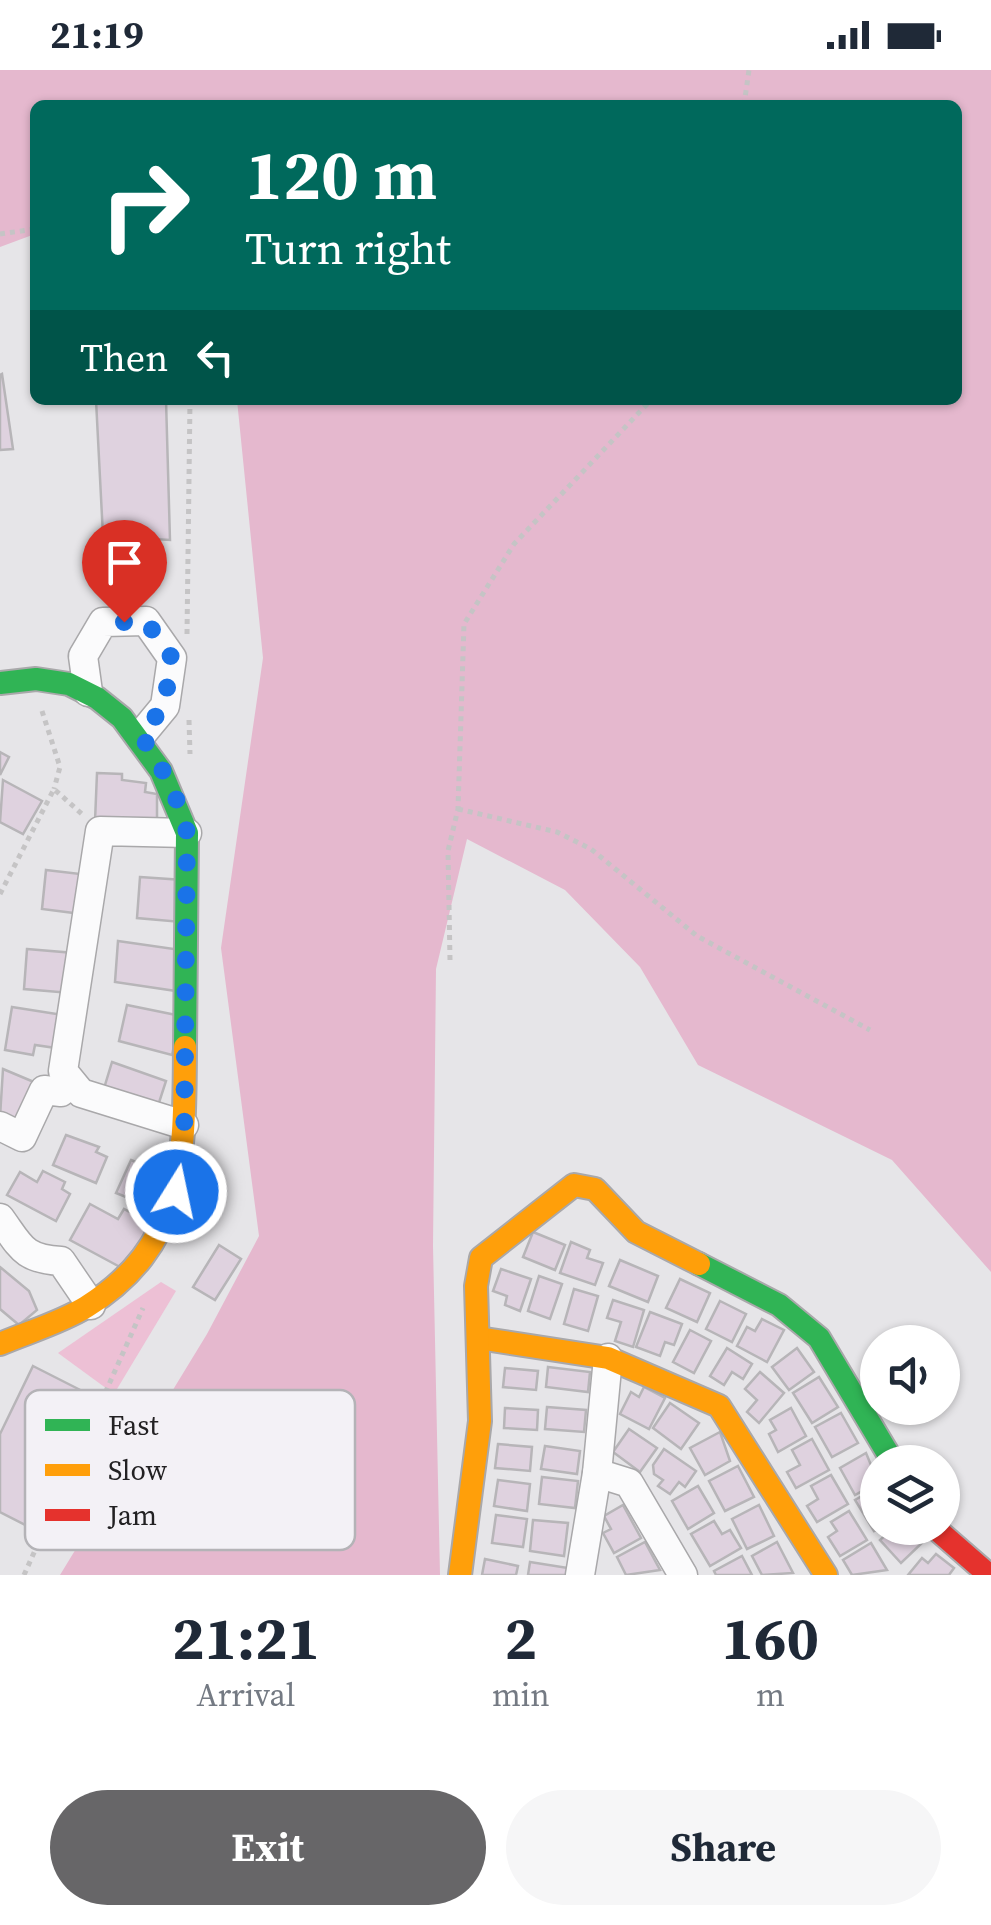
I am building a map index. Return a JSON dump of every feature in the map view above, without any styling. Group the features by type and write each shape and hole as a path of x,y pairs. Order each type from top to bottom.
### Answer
{"street":[{"path":"88,692 83,656 103,622 146,621 172,658 164,706 141,735"},
{"path":"0,683 30,682 88,692 141,735 172,786 187,832 184,1155 161,1234 114,1289 91,1305 0,1344"},
{"path":"184,1125 81,1092 70,1084 63,1071 100,831 187,832"},
{"path":"0,1126 22,1137 44,1090 62,1092 70,1084"},
{"path":"460,1575 480,1421 481,1258 574,1185 590,1184 606,1195 620,1220 636,1232 779,1305 819,1338 883,1445"},
{"path":"0,1218 25,1253 36,1260 60,1261 91,1305"},
{"path":"478,1338 608,1358 719,1406 826,1575"},
{"path":"580,1575 597,1474 608,1358"},
{"path":"597,1474 629,1483 683,1575"},
{"path":"955,1545 989,1575"}],"path":[{"path":"745,100 748,70"},
{"path":"0,234 30,230"},
{"path":"450,960 448,851 458,809 464,624 514,544 646,405"},
{"path":"0,894 54,789 60,767 30,682"},
{"path":"54,789 100,831"},
{"path":"458,809 557,832 592,849 697,936 870,1030"}],"shaded area":[{"path":"0,70 991,70 991,1272 892,1160 698,1065 640,967 565,890 467,839 436,969 433,1246 440,1575 60,1575 75,1550 355,1550 355,1390 173,1390 259,1236 221,948 263,658 238,405 962,405 962,100 30,100 30,236 0,247"},
{"path":"161,1282 176,1291 116,1390 109,1390 58,1353"}],"building":[{"path":"0,375 13,449 0,450"},
{"path":"96,405 166,405 170,540 103,536"},
{"path":"0,752 9,757 0,775"},
{"path":"97,773 122,774 122,780 146,783 145,792 157,794 157,825 95,821"},
{"path":"3,780 42,801 23,834 0,822"},
{"path":"46,870 89,875 82,914 42,909"},
{"path":"140,877 183,880 181,922 137,918"},
{"path":"118,941 181,950 176,991 115,982"},
{"path":"27,949 74,953 70,993 24,989"},
{"path":"127,1005 181,1016 172,1055 119,1041"},
{"path":"12,1007 63,1015 56,1048 35,1045 33,1055 5,1050"},
{"path":"112,1062 166,1081 156,1112 102,1095"},
{"path":"3,1069 41,1085 21,1126 0,1117"},
{"path":"66,1135 99,1147 96,1152 107,1157 96,1183 53,1165"},
{"path":"131,1160 175,1178 161,1211 116,1193"},
{"path":"43,1171 65,1182 62,1189 70,1194 56,1221 7,1195 20,1172 37,1182"},
{"path":"90,1204 118,1219 124,1209 153,1225 120,1267 70,1240"},
{"path":"533,1232 565,1245 555,1270 523,1257"},
{"path":"571,1242 590,1250 587,1258 603,1263 595,1285 560,1273"},
{"path":"219,1245 241,1259 215,1300 193,1287"},
{"path":"620,1260 658,1276 648,1302 609,1286"},
{"path":"0,1267 29,1291 37,1310 19,1325 0,1309"},
{"path":"501,1269 531,1279 520,1311 505,1305 507,1296 493,1291"},
{"path":"539,1276 562,1284 550,1319 528,1311"},
{"path":"680,1279 710,1293 697,1322 666,1308"},
{"path":"574,1289 598,1296 588,1331 564,1324"},
{"path":"613,1300 644,1310 633,1347 615,1341 621,1322 607,1318"},
{"path":"720,1301 746,1314 732,1342 706,1329"},
{"path":"650,1312 682,1324 674,1345 665,1342 660,1356 636,1347"},
{"path":"762,1319 784,1330 767,1362 737,1346 747,1327 755,1331"},
{"path":"690,1330 711,1341 694,1373 673,1362"},
{"path":"727,1348 752,1364 743,1379 732,1372 724,1385 710,1376"},
{"path":"797,1348 814,1372 789,1390 772,1367"},
{"path":"33,1366 80,1390 25,1390 25,1525 0,1512 0,1434"},
{"path":"548,1367 590,1372 588,1392 546,1387"},
{"path":"505,1368 538,1371 536,1390 503,1387"},
{"path":"760,1372 784,1393 759,1423 747,1412 757,1400 745,1389"},
{"path":"819,1377 838,1407 812,1423 793,1393"},
{"path":"644,1387 665,1398 649,1429 620,1414 631,1392 639,1397"},
{"path":"670,1403 699,1423 681,1449 653,1428"},
{"path":"547,1407 586,1410 584,1432 545,1429"},
{"path":"505,1408 538,1410 537,1430 504,1428"},
{"path":"791,1408 806,1436 778,1452 769,1434 776,1430 770,1420"},
{"path":"841,1413 858,1443 832,1457 815,1427"},
{"path":"629,1429 657,1448 640,1472 613,1452"},
{"path":"720,1432 730,1461 705,1475 690,1448"},
{"path":"812,1439 829,1470 796,1488 787,1472 800,1465 792,1450"},
{"path":"498,1444 532,1447 530,1471 495,1468"},
{"path":"545,1446 580,1451 577,1474 541,1469"},
{"path":"664,1449 696,1471 685,1487 679,1482 670,1494 658,1486 663,1480 654,1474 653,1465"},
{"path":"860,1456 860,1492 855,1495 840,1468"},
{"path":"738,1466 754,1497 725,1511 709,1481"},
{"path":"831,1475 848,1504 817,1522 807,1506 818,1499 811,1486"},
{"path":"542,1477 578,1481 575,1508 539,1504"},
{"path":"498,1480 530,1484 527,1511 494,1506"},
{"path":"698,1486 714,1513 688,1529 672,1501"},
{"path":"623,1505 641,1538 614,1553 603,1533 611,1529 604,1516"},
{"path":"759,1505 774,1536 747,1549 732,1519"},
{"path":"849,1511 860,1529 860,1544 840,1556 828,1537 837,1531 831,1522"},
{"path":"496,1515 527,1519 523,1547 492,1543"},
{"path":"533,1520 568,1523 564,1556 530,1551"},
{"path":"714,1521 722,1534 730,1530 741,1548 710,1566 691,1534"},
{"path":"645,1542 660,1570 626,1575 617,1557"},
{"path":"777,1542 793,1573 762,1575 752,1556"},
{"path":"872,1545 887,1570 852,1575 843,1560"},
{"path":"885,1545 920,1545 901,1563"},
{"path":"936,1554 954,1568 949,1575 908,1575 922,1558 928,1563"},
{"path":"742,1556 752,1575 716,1575 714,1571"},
{"path":"485,1559 518,1566 516,1575 482,1575"},
{"path":"530,1562 568,1568 567,1575 528,1575"}],"traffic: fast":[{"path":"0,683 36,679 69,684 97,698 122,718 161,771 187,833 185,1047"},
{"path":"699,1264 779,1305 819,1338 883,1445"}],"traffic: slow":[{"path":"0,1344 86,1307 119,1282 144,1255 162,1225 180,1160 185,1047"},
{"path":"460,1575 480,1421 476,1286 481,1258 574,1185 595,1189 636,1232 699,1264"},
{"path":"478,1338 608,1358 719,1406 826,1575"}],"traffic: jam":[{"path":"955,1545 989,1575"}],"route":[{"path":"124,622 146,621 172,658 164,706 141,735 172,786 187,832 184,1155 176,1192"}]}
